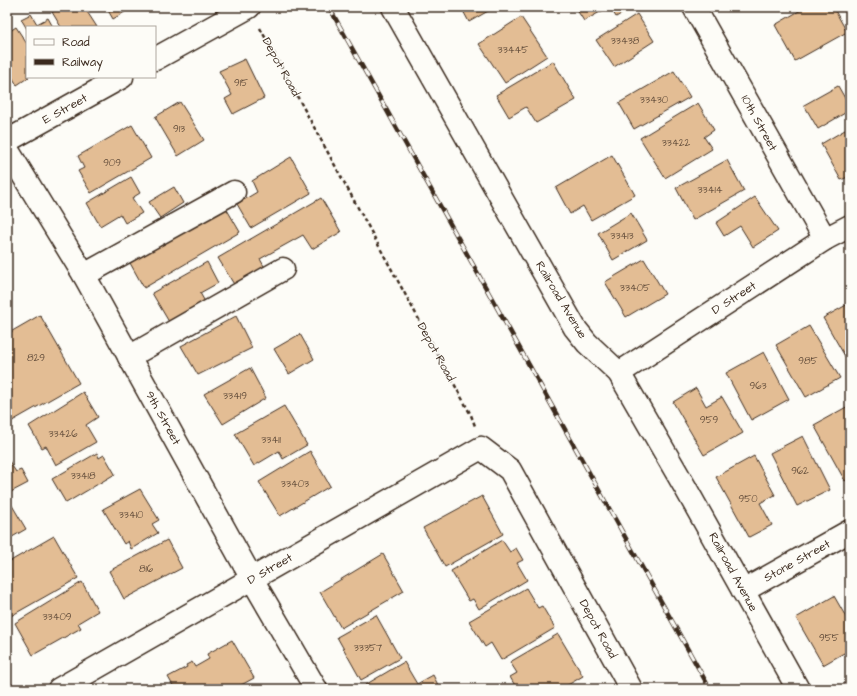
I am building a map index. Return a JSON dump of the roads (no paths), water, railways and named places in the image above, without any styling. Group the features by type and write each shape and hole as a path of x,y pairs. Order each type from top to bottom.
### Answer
{"street":[{"path":"156,58 249,7"},
{"name":"Railroad Avenue","path":"393,7 575,328 587,343 619,373 685,487 798,689"},
{"name":"10th Street","path":"694,7 825,239"},
{"name":"E Street","path":"7,141 120,78"},
{"name":"9th Street","path":"7,149 84,275 252,579 316,689"},
{"path":"84,275 234,192"},
{"name":"D Street","path":"619,373 825,239 850,226"},
{"path":"129,357 283,269"},
{"name":"D Street","path":"60,689 481,448"},
{"name":"Depot Road","path":"481,448 510,470 631,689"},
{"name":"Stone Street","path":"743,591 850,531"}],"railway":[{"path":"329,7 710,689"}]}
